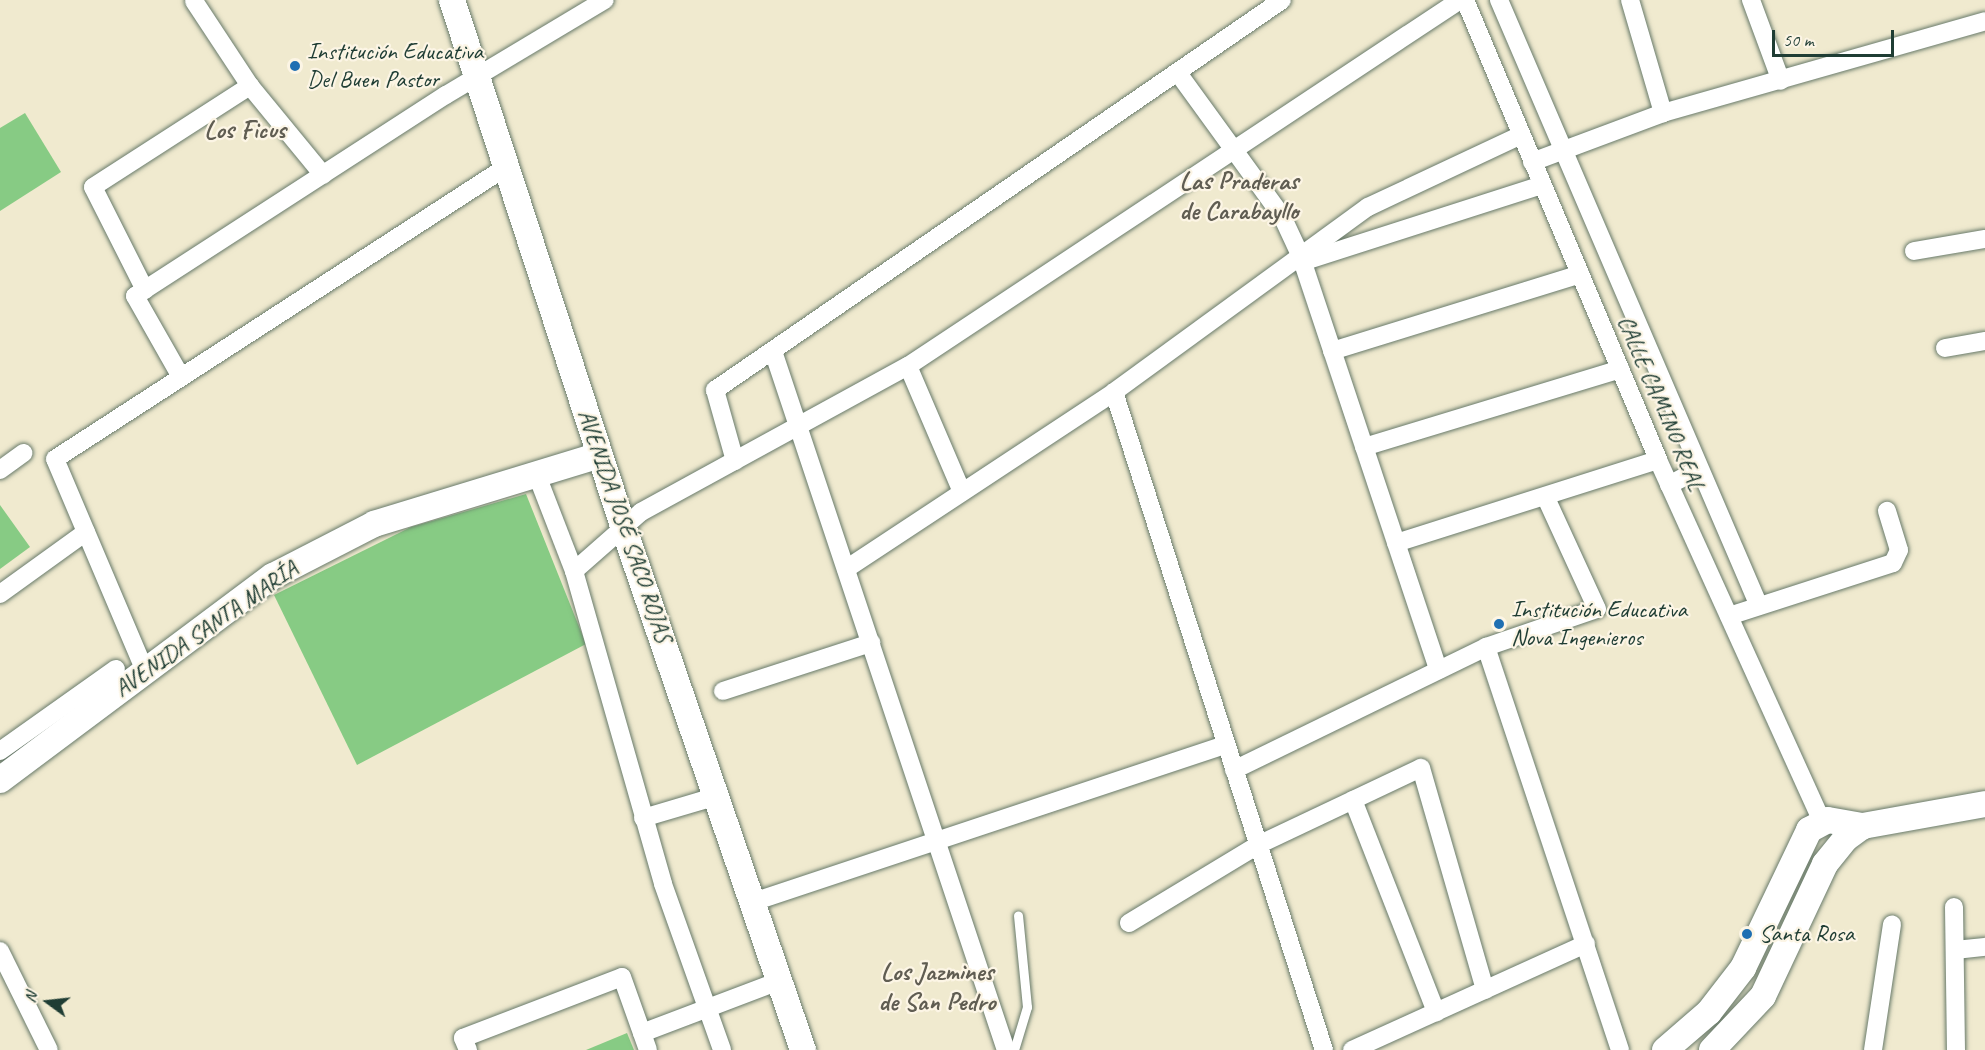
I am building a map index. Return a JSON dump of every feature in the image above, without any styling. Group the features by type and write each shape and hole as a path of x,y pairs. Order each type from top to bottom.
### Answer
{"main road":[{"name":"AVENIDA JOSÉ SACO ROJAS","path":"452,0 624,529 803,1050"},
{"name":"AVENIDA SANTA MARÍA","path":"0,780 273,576 374,524 600,455"},
{"path":"1665,1050 1733,984 1801,842 1822,822 1863,826 1985,804"},
{"path":"1712,1050 1763,996 1825,864 1863,826"}],"street":[{"path":"181,377 135,297 477,77 605,0"},
{"path":"735,461 715,390 774,354 1282,0"},
{"path":"574,572 641,512 908,366 1239,151 1460,0"},
{"name":"CALLE CAMINO REAL","path":"1465,0 1658,460 1822,822"},
{"path":"1499,0 1560,151 1759,606"},
{"path":"1630,0 1663,113"},
{"path":"1751,0 1781,81"},
{"path":"194,1 250,86 323,175"},
{"path":"1532,162 1663,113 1985,21"},
{"path":"1178,73 1239,151 1282,216 1301,259 1438,670"},
{"path":"145,290 93,187 250,86"},
{"path":"846,568 1114,392 1301,259 1368,207 1521,135"},
{"path":"145,671 55,459 506,167"},
{"path":"1301,259 1542,185"},
{"path":"1914,251 1985,239"},
{"path":"1332,351 1580,274"},
{"path":"1592,303 1621,291"},
{"path":"1945,348 1985,341"},
{"path":"774,354 1006,1050"},
{"path":"908,366 962,492"},
{"path":"1364,447 1620,369"},
{"path":"1114,392 1324,1050"},
{"path":"0,470 23,453"},
{"path":"1396,543 1658,460"},
{"path":"1669,485 1699,469"},
{"path":"536,473 574,572 644,818 722,1050"},
{"path":"1234,770 1486,647 1598,609 1545,496"},
{"path":"1729,616 1893,563 1899,550 1887,511"},
{"path":"0,594 86,532"},
{"path":"723,691 871,643"},
{"path":"1486,647 1620,1050"},
{"path":"0,751 116,669"},
{"path":"753,902 1226,745"},
{"path":"1129,923 1258,845 1421,768 1485,990"},
{"path":"644,818 717,796"},
{"path":"1353,801 1437,1012"},
{"path":"1954,907 1956,1050"},
{"path":"1873,1050 1892,924"},
{"path":"1352,1050 1586,944"},
{"path":"1955,950 1985,946"},
{"path":"0,951 49,1050"},
{"path":"468,1050 463,1038 622,977 645,1041 707,1008 779,981"}],"lane":[{"path":"1014,1050 1027,1007 1018,915"}],"green space":[{"path":"25,113 61,172 0,211 0,128"},
{"path":"526,494 586,644 357,765 274,595 411,527"},
{"path":"0,505 30,547 0,569"},
{"path":"627,1033 634,1050 586,1050"}],"place":[{"name":"Institución Educativa Del Buen Pastor","path":"295,66"},
{"name":"Institución Educativa Nova Ingenieros","path":"1499,624"},
{"name":"Santa Rosa","path":"1747,934"}],"district":[{"name":"Los Ficus","path":"245,130"},
{"name":"Las Praderas de Carabayllo","path":"1239,196"},
{"name":"Los Jazmines de San Pedro","path":"937,987"}]}
